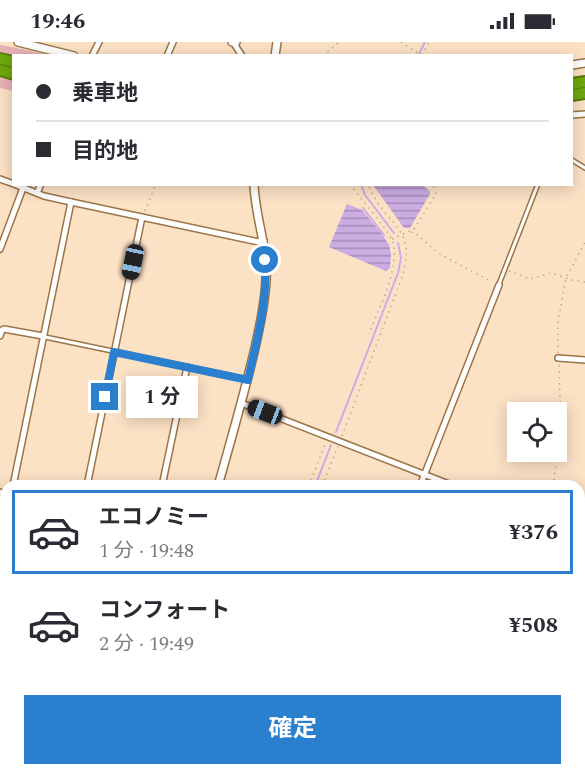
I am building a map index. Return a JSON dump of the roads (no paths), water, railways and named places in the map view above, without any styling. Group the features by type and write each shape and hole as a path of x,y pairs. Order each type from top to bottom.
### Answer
{"street":[{"path":"18,42 66,54"},
{"path":"18,186 71,202 259,242 264,241"},
{"path":"38,193 40,186"},
{"path":"220,480 248,380 264,309 266,278 264,241 254,186"},
{"path":"0,249 23,188"},
{"path":"14,480 71,202"},
{"path":"88,480 142,217"},
{"path":"422,480 498,285"},
{"path":"0,336 4,329 43,336"},
{"path":"558,358 585,360"},
{"path":"163,480 186,367"},
{"path":"241,403 439,480"}],"lane":[{"path":"498,285 537,186"},
{"path":"43,336 48,339 248,380"}],"waterway":[{"path":"419,54 425,42"},
{"path":"362,186 365,195 394,233"},
{"path":"363,208 384,235"},
{"path":"336,432 398,273 401,258 398,243"},
{"path":"317,480 331,445"}]}
